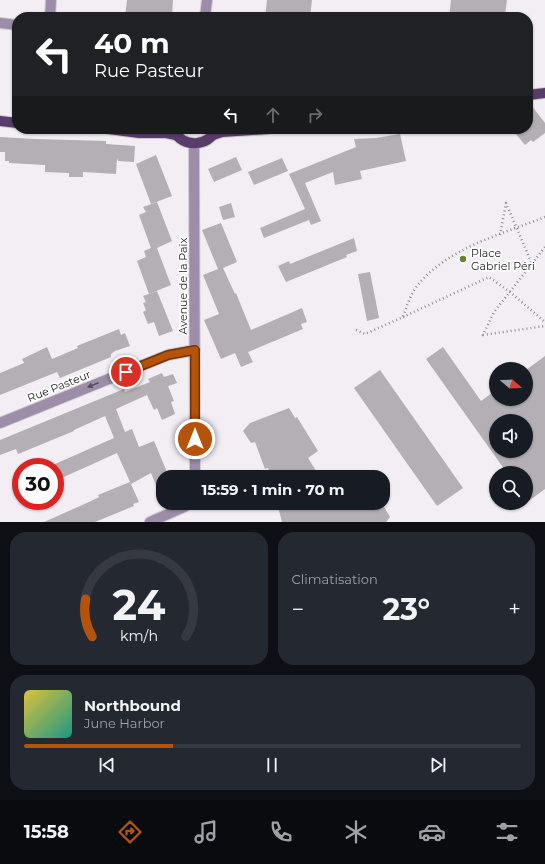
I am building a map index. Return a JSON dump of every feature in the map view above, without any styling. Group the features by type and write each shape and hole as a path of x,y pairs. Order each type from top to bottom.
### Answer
{"main road":[{"path":"533,94 545,93"},
{"path":"0,121 12,122"},
{"path":"176,134 184,141 194,144 204,142 213,134"}],"street":[{"path":"50,12 51,0"},
{"path":"206,12 207,0"},
{"path":"0,23 12,24"},
{"name":"Avenue de la Paix","path":"194,144 195,470"},
{"name":"Rue Pasteur","path":"0,423 168,355 195,350"},
{"path":"150,522 177,510"}],"path":[{"path":"500,235 506,203 532,264"},
{"path":"403,317 416,287 438,267 470,247 545,216"},
{"path":"545,247 494,312 483,335 545,326"},
{"path":"356,330 364,334 489,277 510,292 545,322"}],"building":[{"path":"127,0 173,0 172,12 126,12"},
{"path":"267,0 312,0 311,12 266,12"},
{"path":"451,0 507,0 505,12 450,12"},
{"path":"533,107 545,123 545,133 533,142 531,140 525,145 516,134 533,134"},
{"path":"400,134 406,161 360,171 362,179 335,185 333,172 305,183 321,221 311,225 309,220 264,238 260,228 305,209 289,174 356,147 354,139 376,138"},
{"path":"0,137 106,141 106,144 135,146 134,162 118,161 117,158 116,174 83,172 83,177 69,177 69,173 45,172 45,165 9,163 9,161 5,161 5,152 0,152"},
{"path":"156,155 172,196 151,204 136,164"},
{"path":"236,157 242,170 214,182 208,169"},
{"path":"282,158 288,171 254,185 248,172"},
{"path":"157,202 172,241 157,248 171,285 149,294 137,261 146,257 144,251 151,248 139,215 146,212 143,207"},
{"path":"231,203 235,217 223,220 219,207"},
{"path":"221,223 237,262 223,268 235,294 236,293 251,330 302,308 307,322 301,324 303,329 248,352 253,362 241,367 235,353 221,359 204,320 219,314 203,275 218,269 202,230"},
{"path":"354,238 357,251 346,255 347,257 286,282 278,266 289,261 290,264"},
{"path":"370,272 379,318 367,321 358,274"},
{"path":"157,291 173,331 159,336 154,322 148,324 143,312 146,310 143,303 146,302 143,296"},
{"path":"119,329 121,335 125,333 130,346 115,351 111,354 111,357 60,378 57,372 0,395 0,373 24,363 22,359 47,347 52,359 78,348 77,346"},
{"path":"443,347 481,401 489,395 489,406 533,406 533,365 545,356 545,489 533,498 533,466 502,466 496,458 533,458 533,414 489,414 489,448 426,359"},
{"path":"380,370 463,488 437,506 354,388"},
{"path":"162,373 164,377 173,374 177,383 168,386 174,401 171,402 175,414 162,420 157,408 154,410 147,395 116,409 125,432 132,429 139,447 154,441 166,470 156,470 156,485 151,473 131,484 117,453 64,477 64,460 114,438 105,416 74,431 18,454 16,449 0,455 0,440 124,389 125,392 150,382 148,379"},
{"path":"289,408 295,418 297,417 318,451 308,458 316,470 265,469 255,442 251,443 243,431 250,423"},
{"path":"130,482 139,502 133,504 134,506 95,522 44,522 99,497 98,495"},
{"path":"279,510 386,510 390,517 386,522 282,522"}],"place":[{"name":"Place Gabriel Péri","path":"463,259"}],"route":[{"path":"126,372 174,353 195,350 195,439"}]}
